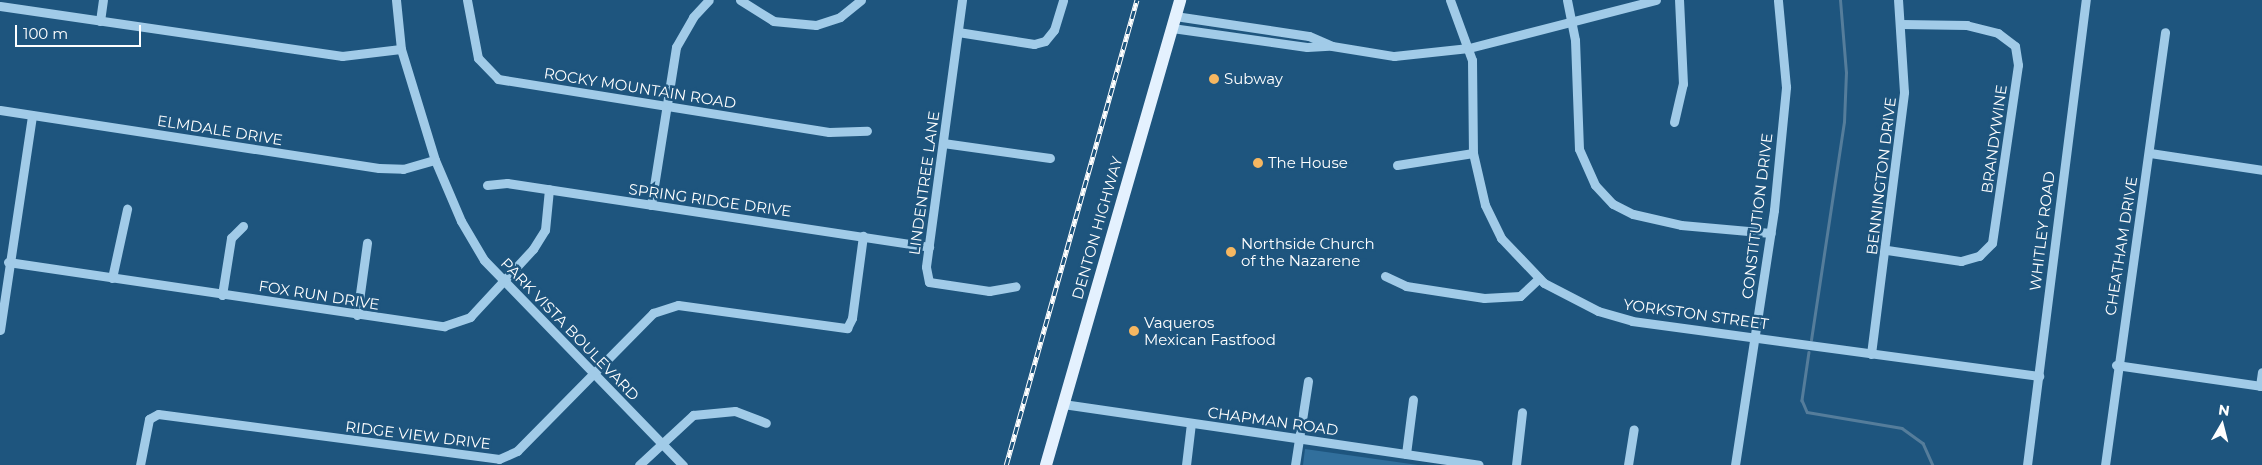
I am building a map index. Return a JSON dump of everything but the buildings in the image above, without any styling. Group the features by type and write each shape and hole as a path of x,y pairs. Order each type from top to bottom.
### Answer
{"main road":[{"name":"DENTON HIGHWAY","path":"1046,465 1180,0"}],"street":[{"path":"100,21 103,0"},
{"name":"PARK VISTA BOULEVARD","path":"396,0 401,49 435,160 461,221 503,280 683,465"},
{"name":"ROCKY MOUNTAIN ROAD","path":"467,0 478,58 498,79 829,132 867,131"},
{"path":"651,205 665,106 676,47 692,17 709,0"},
{"path":"740,0 774,21 816,26 840,17 861,0"},
{"name":"LINDENTREE LANE","path":"962,0 929,247 929,282 989,291 1016,286"},
{"path":"958,32 1034,44 1045,41 1054,30 1063,0"},
{"name":"YORKSTON STREET","path":"1450,0 1470,48 1473,153 1492,221 1539,278 1598,311 1632,322 2039,376"},
{"path":"1567,0 1573,21 1579,150 1595,185 1613,204 1633,214 1682,225 1771,233"},
{"path":"1173,22 1256,40 1332,46 1394,56 1470,48 1656,0"},
{"path":"1674,122 1683,84 1679,0"},
{"name":"CONSTITUTION DRIVE","path":"1735,465 1771,233 1786,87 1778,0"},
{"name":"BENNINGTON DRIVE","path":"1871,354 1887,250 1904,92 1898,0"},
{"name":"WHITLEY ROAD","path":"2027,465 2086,0"},
{"path":"0,6 342,56 401,49"},
{"path":"1173,22 1258,28 1309,36 1332,46"},
{"name":"BRANDYWINE","path":"1887,250 1961,261 1980,256 1992,243 2018,65 2015,46 1998,33 1966,25 1901,24"},
{"path":"1256,40 1258,28"},
{"name":"CHEATHAM DRIVE","path":"2105,465 2116,365 2150,153 2165,32"},
{"name":"ELMDALE DRIVE","path":"0,110 380,168 403,169 435,160"},
{"path":"0,330 8,262 32,115"},
{"path":"943,143 1050,158"},
{"path":"1397,165 1473,153"},
{"path":"2150,153 2262,170"},
{"name":"SPRING RIDGE DRIVE","path":"487,185 549,190 929,247"},
{"name":"FOX RUN DRIVE","path":"8,262 357,315 444,326 470,317 541,239 549,190"},
{"path":"112,278 127,209"},
{"path":"222,294 231,238 242,226"},
{"name":"RIDGE VIEW DRIVE","path":"140,465 149,418 158,414 499,459 517,451 595,374 653,312 678,305 847,328 852,318 863,236"},
{"path":"357,315 367,244"},
{"path":"1385,276 1406,286 1484,298 1520,296 1539,278"},
{"path":"2116,365 2261,386 2262,372"},
{"path":"1296,465 1308,381"},
{"path":"1406,454 1413,399"},
{"name":"CHAPMAN ROAD","path":"1063,404 1479,465"},
{"path":"640,465 660,442 693,415 735,411 766,423"},
{"path":"1516,465 1522,412"},
{"path":"1186,465 1191,423"},
{"path":"1628,465 1634,429"}],"shaded area":[{"path":"1305,449 1418,465 1303,465"}],"waterway":[{"path":"1811,340 1844,122 1846,73 1840,0"},
{"path":"1809,352 1802,400 1807,412 1902,428 1923,443 1933,465"}],"railway":[{"path":"1006,465 1137,0"}],"place":[{"name":"Subway","path":"1214,79"},
{"name":"The House","path":"1258,163"},
{"name":"Northside Church of the Nazarene","path":"1231,252"},
{"name":"Vaqueros Mexican Fastfood","path":"1134,331"}]}
